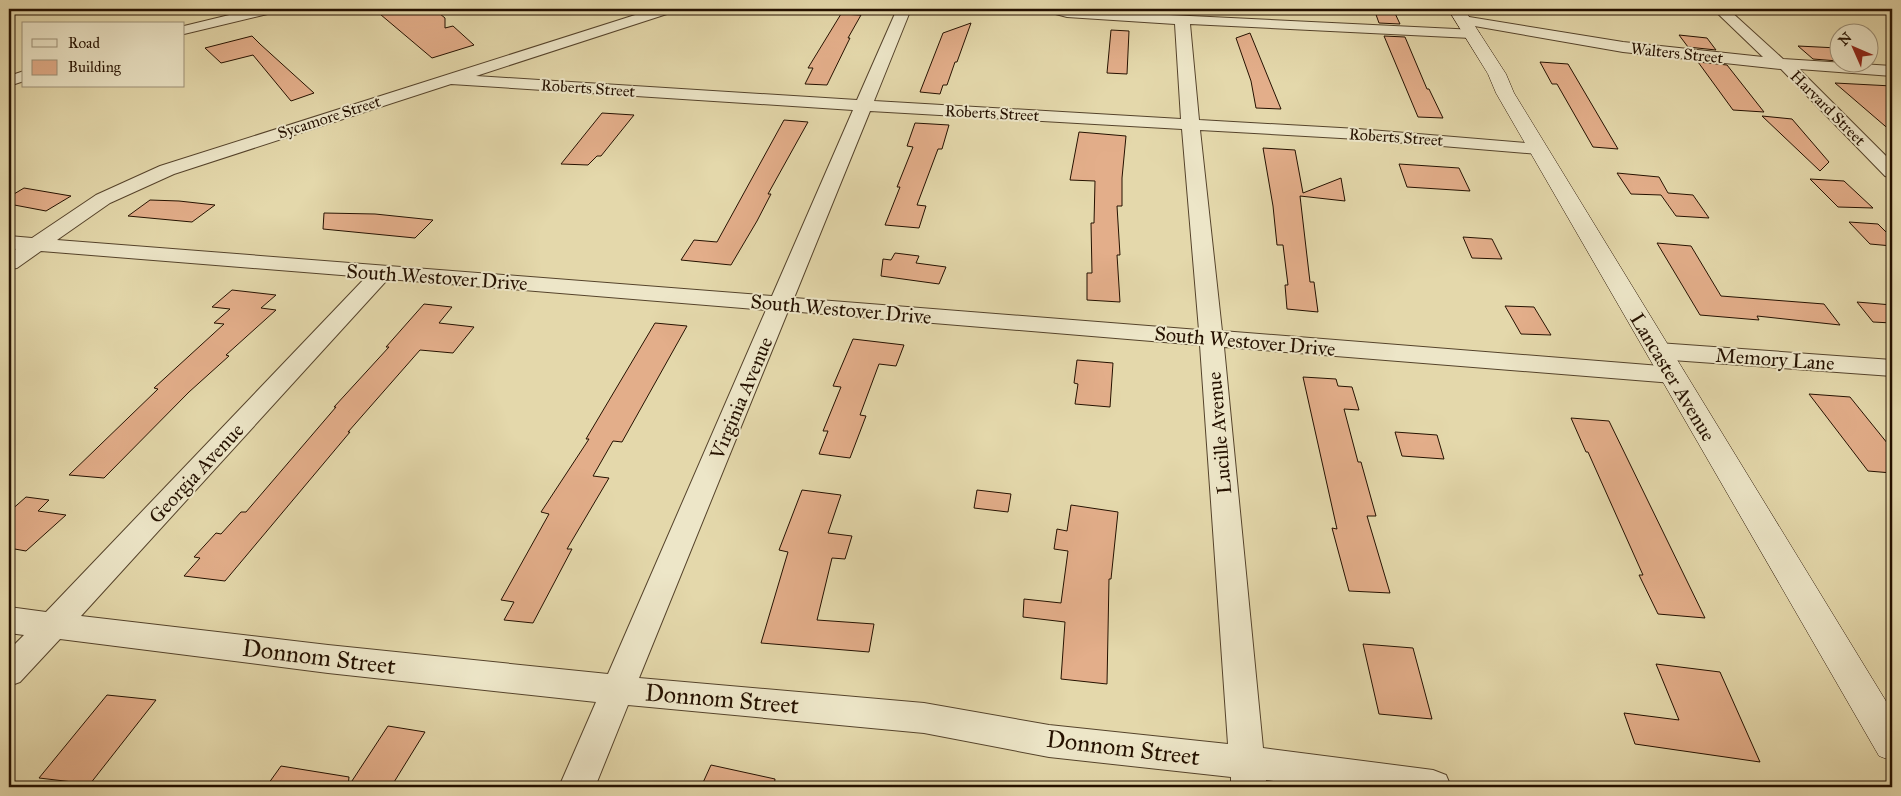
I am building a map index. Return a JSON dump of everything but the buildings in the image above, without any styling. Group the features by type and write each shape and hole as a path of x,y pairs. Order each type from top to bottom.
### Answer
{"main road":[{"name":"Lancaster Avenue","path":"1463,21 1497,74 1505,93 1538,149 1892,744"}],"street":[{"path":"185,30 271,9"},
{"name":"Sycamore Street","path":"9,263 103,199 167,170 668,9"},
{"name":"Virginia Avenue","path":"577,787 781,304 832,178 865,106 904,9"},
{"name":"Walters Street","path":"1053,9 1067,13 1182,19 1463,21 1582,43 1783,64 1892,71"},
{"name":"Harvard Street","path":"1720,9 1783,64 1892,172"},
{"name":"Lucille Avenue","path":"1182,19 1248,775"},
{"path":"9,81 22,77"},
{"name":"Roberts Street","path":"446,79 865,106 1358,134 1538,149"},
{"name":"South Westover Drive","path":"9,242 1673,375"},
{"name":"Georgia Avenue","path":"9,672 382,273"},
{"name":"Memory Lane","path":"1658,351 1892,368"},
{"name":"Donnom Street","path":"9,620 328,659 924,718 1248,775 1434,787"}]}
